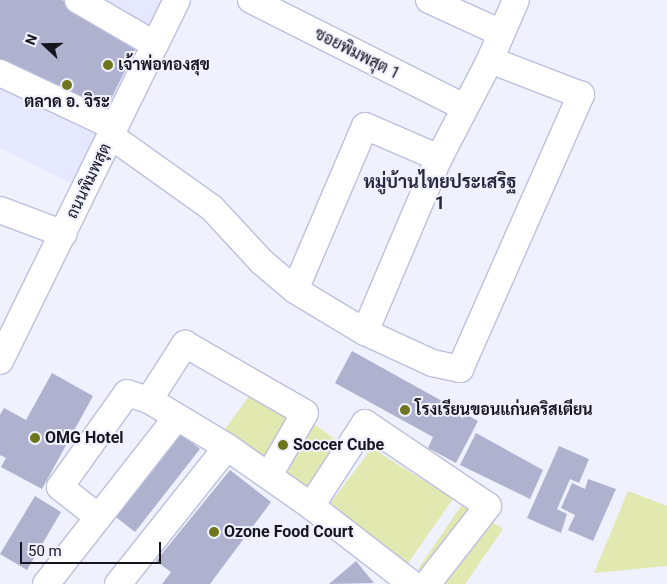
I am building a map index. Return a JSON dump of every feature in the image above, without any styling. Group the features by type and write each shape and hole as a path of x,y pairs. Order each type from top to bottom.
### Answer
{"street":[{"path":"78,0 154,44"},
{"name":"ถนนพิมพสุต","path":"0,361 64,234 154,44 177,0"},
{"name":"ซอยพิมพสุต 1","path":"251,0 464,107"},
{"path":"429,0 501,33"},
{"path":"366,332 439,158 490,60 516,0"},
{"path":"0,73 113,131 212,208 262,262 296,290 366,332 432,363 460,369 581,95 490,60"},
{"path":"296,290 365,126 439,158"},
{"path":"0,210 64,234"},
{"path":"150,400 185,344 305,413 269,475"},
{"path":"97,516 60,487 127,393 150,400 269,475 412,584"},
{"path":"46,584 97,516 177,417"},
{"path":"311,506 365,423 488,506 427,584"},
{"path":"118,584 227,447"}],"shaded area":[{"name":"ตลาด อ. จิระ","path":"0,0 177,0 84,190 0,148"}],"green space":[{"name":"Soccer Cube","path":"258,384 350,450 309,505 217,440"},
{"path":"372,448 453,499 406,566 325,510"},
{"path":"628,491 667,506 667,566 594,573"},
{"path":"463,503 503,529 465,584 442,584 418,569"}],"building":[{"path":"0,0 62,0 139,42 105,111 0,64"},
{"path":"352,351 478,421 456,463 428,448 433,437 335,383"},
{"name":"OMG Hotel","path":"52,373 93,396 42,489 1,467 6,458 0,455 0,415 4,408 26,420"},
{"path":"177,431 200,449 135,532 112,514"},
{"path":"476,433 543,470 530,499 460,465"},
{"path":"559,446 589,459 579,483 570,479 557,509 567,514 561,533 527,518"},
{"path":"230,470 271,502 210,584 162,584 171,572 156,561"},
{"path":"588,479 616,489 593,541 568,530 575,515 561,508 572,483 585,489"},
{"path":"35,496 61,512 27,570 0,554"},
{"path":"356,561 374,583 329,584"}],"place":[{"name":"เจ้าพ่อทองสุข","path":"108,65"},
{"name":"ตลาด อ. จิระ","path":"67,85"},
{"name":"โรงเรียนขอนแก่นคริสเตียน","path":"405,410"},
{"name":"OMG Hotel","path":"35,438"},
{"name":"Soccer Cube","path":"283,445"},
{"name":"Ozone Food Court","path":"214,532"}],"district":[{"name":"หมู่บ้านไทยประเสริฐ 1","path":"440,193"}]}
